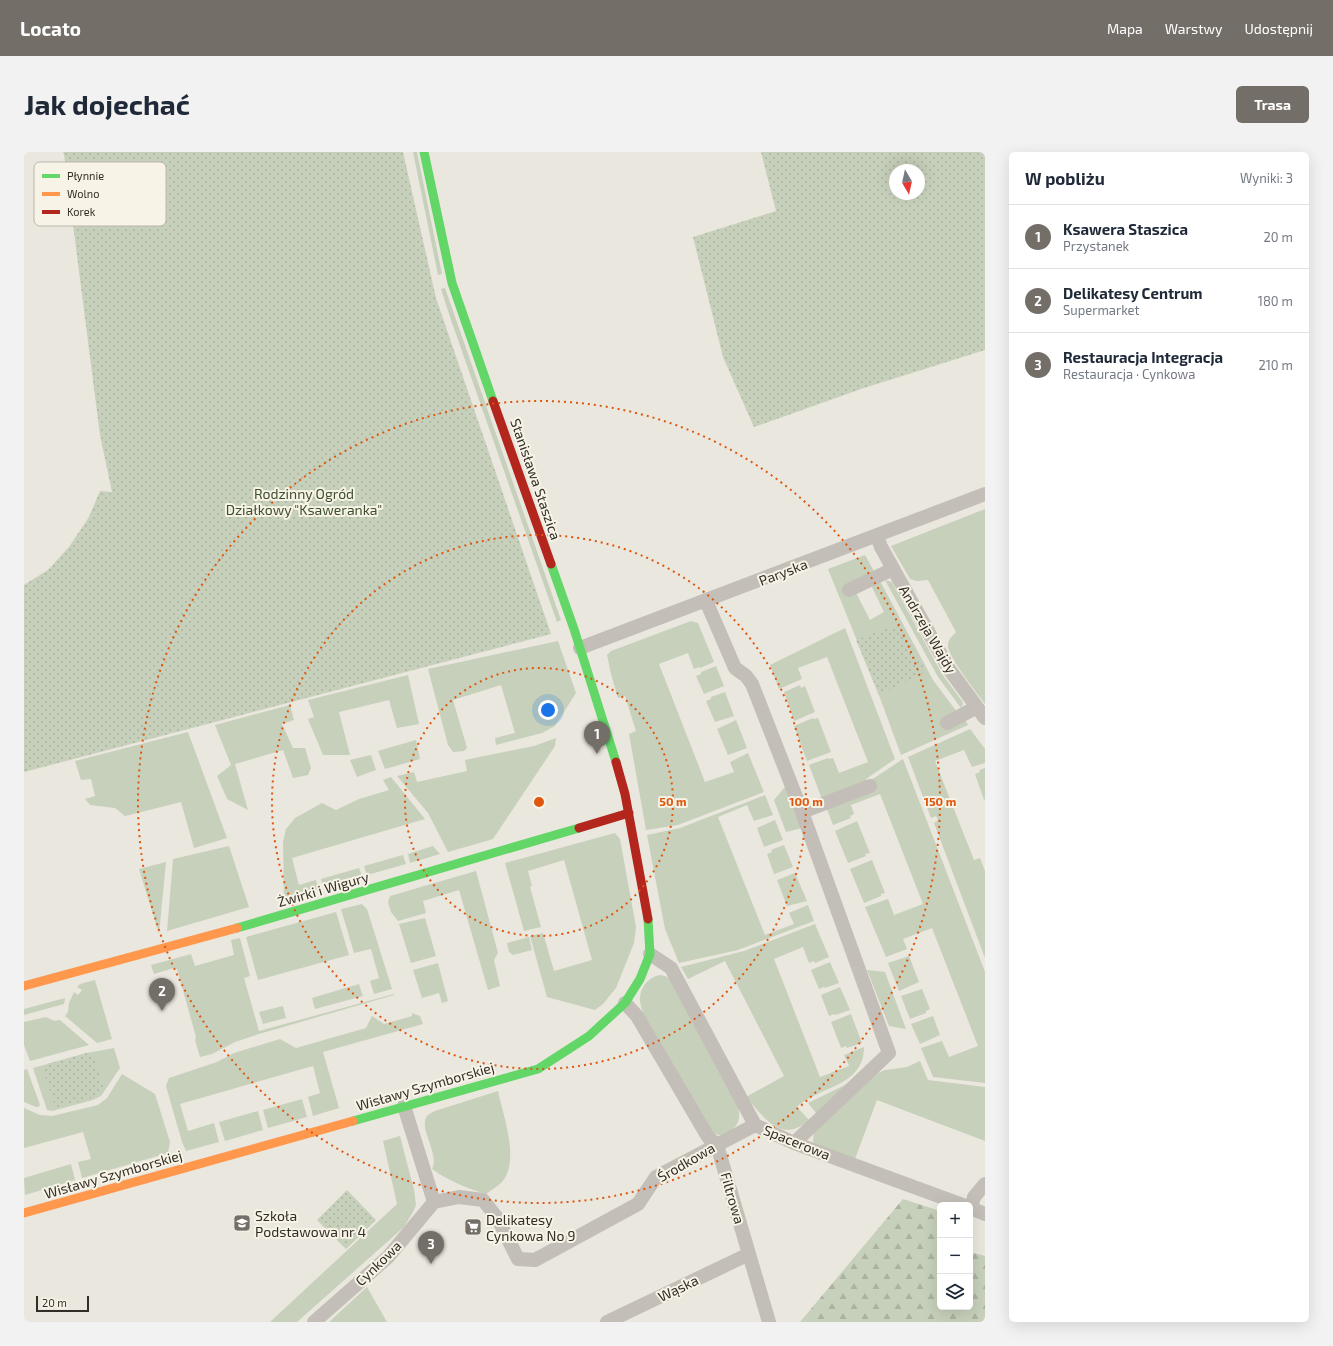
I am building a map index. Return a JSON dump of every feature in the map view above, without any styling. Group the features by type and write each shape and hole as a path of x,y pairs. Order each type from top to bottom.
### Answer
{"street":[{"name":"Stanisława Staszica","path":"424,152 452,283 580,648 616,760 629,813"},
{"name":"Paryska","path":"580,648 985,494"},
{"name":"Andrzeja Wajdy","path":"877,536 948,669 981,713"},
{"path":"849,590 894,569"},
{"path":"706,601 735,668 746,676 752,684 802,812 889,1053 794,1143"},
{"path":"947,723 981,713"},
{"path":"802,812 870,786"},
{"name":"Wisławy Szymborskiej","path":"24,1213 538,1069 589,1036 625,1003 640,979 650,954 648,912 629,813"},
{"name":"Żwirki i Wigury","path":"24,986 279,916 629,813"},
{"name":"Spacerowa","path":"650,954 671,968 755,1125 794,1143 954,1202"},
{"name":"Filtrowa","path":"625,1003 637,1016 708,1137 717,1145 769,1322"},
{"path":"404,1106 434,1202"},
{"name":"Środkowa","path":"434,1202 459,1197 483,1200 498,1219 518,1259 535,1260 638,1204 656,1177 755,1125"},
{"path":"971,1202 985,1184"},
{"name":"Cynkowa","path":"314,1322 388,1257 434,1202"},
{"name":"Spacerowa","path":"973,1209 985,1214"},
{"name":"Wąska","path":"607,1322 749,1254"}],"green space":[{"name":"Rodzinny Ogród Działkowy \"Ksaweranka\"","path":"63,152 403,152 436,298 551,634 24,772 24,585 48,570 69,547 89,517 100,491 112,492 100,435 73,226 166,226 166,162 65,162"},
{"path":"413,152 417,152 442,274 438,275"},
{"path":"761,152 985,152 985,350 864,388 754,427 723,357 693,237 776,211"},
{"path":"445,288 561,620 557,622 451,320 441,289"},
{"path":"985,509 985,704 952,657 948,645 949,641 956,632 928,580 917,581 910,579 891,546"},
{"path":"865,555 875,573 855,591 870,620 884,612 871,585 880,581 933,680 957,712 965,719 968,725 901,755 879,695 828,569"},
{"path":"885,580 892,582 942,674 962,701 963,704 961,708 938,677"},
{"path":"691,621 698,623 714,662 694,669 688,653 659,664 705,782 734,772 730,762 748,753 764,792 678,825 646,830 629,734 636,731 625,696 618,698 607,655 611,651"},
{"path":"899,624 926,672 879,695 856,640"},
{"path":"845,628 895,759 866,779 866,782 822,799 809,765 828,758 833,758 839,773 868,762 827,657 798,668 802,679 779,689 770,665"},
{"path":"558,641 576,693 555,726 542,733 496,745 495,738 515,733 501,685 453,700 467,748 464,751 453,752 448,745 428,669"},
{"path":"716,666 724,686 704,694 696,676 701,674 701,672"},
{"path":"408,675 419,724 397,728 389,700 339,712 350,755 323,755 308,719 314,717 308,700"},
{"path":"800,685 801,688 805,686 815,712 794,721 784,692"},
{"path":"725,692 734,716 715,722 706,701 711,699 711,697"},
{"path":"290,705 294,720 282,724 293,748 305,748 311,768 308,775 293,778 283,750 235,764 248,810 227,799 217,776 231,765 215,725"},
{"path":"813,718 818,718 831,752 807,761 794,726"},
{"path":"736,720 747,748 728,755 717,729"},
{"path":"970,729 985,749 985,763 972,767 964,750 935,761 974,860 980,858 985,871 985,958 934,823 938,820 936,816 931,818 908,757"},
{"path":"188,732 227,838 194,848 181,802 125,816 115,808 90,805 85,799 95,796 91,779 81,780 75,761"},
{"path":"556,738 555,746 493,839 448,852 428,813 397,776 414,772 417,782 467,771 465,760 534,746"},
{"path":"416,740 420,759 385,769 378,751"},
{"path":"371,755 376,770 357,777 350,760"},
{"path":"903,759 985,972 985,1083 933,1077 921,1048 942,1041 949,1057 978,1046 932,928 903,939 907,949 886,957 865,907 888,899 894,915 923,904 880,794 851,805 854,814 850,816 851,818 833,825 827,809"},
{"path":"985,768 984,800 975,774 980,772 979,770"},
{"path":"391,777 425,819 292,858 299,885 316,880 319,889 286,898 284,897 283,842 286,829 295,818 322,803 336,810 359,799 389,790 383,780"},
{"path":"785,787 802,828 786,832 774,800"},
{"path":"765,795 773,815 754,821 747,805 718,817 765,935 794,924 789,913 808,905 814,921 738,950 679,963 665,929 647,835 680,828"},
{"path":"775,820 783,840 764,847 757,828"},
{"path":"857,821 870,853 848,863 835,831"},
{"path":"615,833 620,839 636,927 634,943 616,988 603,1004 595,1010 547,997 530,936 543,933 554,971 592,960 564,860 528,871 532,886 530,887 541,927 524,931 505,863"},
{"path":"784,845 793,867 774,874 767,854 772,852 771,850"},
{"path":"229,846 249,907 167,931 173,859"},
{"path":"433,846 440,854 410,863 408,854"},
{"path":"403,855 406,864 367,875 364,866"},
{"path":"872,860 885,893 864,903 850,869"},
{"path":"166,862 159,934 139,869"},
{"path":"359,868 362,876 323,887 321,879"},
{"path":"476,871 498,953 494,960 500,986 488,990 459,890 423,901 426,913 398,921 391,912 388,902 390,896"},
{"path":"795,873 807,901 787,906 777,880"},
{"path":"362,904 367,909 392,989 374,994 370,981 379,978 371,949 354,953 341,909"},
{"path":"336,912 349,955 258,980 246,937"},
{"path":"425,918 436,956 411,963 399,924"},
{"path":"815,924 829,957 815,963 814,961 809,963 803,947 774,959 820,1077 849,1066 844,1055 864,1047 862,1060 857,1070 849,1078 806,1100 797,1107 809,1120 799,1127 790,1130 782,1129 766,1120 746,1097 784,1076 725,961 688,979 681,967 744,951"},
{"path":"529,937 532,950 513,955 509,952 507,943"},
{"path":"240,938 250,976 244,978 259,1031 394,995 259,1034 235,1042 212,1054 200,1057 177,969 174,968 154,974 151,965 191,954 195,966 234,955 231,940"},
{"path":"909,956 919,982 899,991 888,963"},
{"path":"830,962 839,983 819,989 811,970"},
{"path":"438,963 448,1001 442,1003 439,993 422,998 413,970"},
{"path":"867,970 885,972 906,1029 889,1026"},
{"path":"660,975 670,979 738,1106 739,1116 737,1124 731,1131 722,1136 713,1133 643,1013 640,1003 642,989 649,980"},
{"path":"95,980 112,1039 97,1043 65,1016 68,1012 69,1003 74,992 78,995 82,990 77,987 80,984"},
{"path":"359,984 363,996 315,1009 312,998"},
{"path":"840,987 850,1010 829,1016 821,995"},
{"path":"922,989 930,1009 926,1011 926,1013 910,1019 901,996"},
{"path":"65,998 64,1004 24,1015 24,1009"},
{"path":"283,1006 286,1018 263,1024 259,1012"},
{"path":"412,1013 420,1016 423,1024 323,1052 339,1108 313,1116 308,1097 320,1093 313,1066 180,1104 188,1131 214,1123 219,1142 186,1151 166,1086 169,1078 217,1062 234,1053 280,1039 296,1048 366,1028 372,1016 384,1024 412,1016"},
{"path":"851,1014 862,1043 847,1048 846,1046 841,1048 831,1022"},
{"path":"933,1016 940,1035 920,1044 911,1024"},
{"path":"46,1017 54,1021 60,1020 89,1045 30,1061 24,1045 24,1022"},
{"path":"114,1048 120,1068 101,1096 93,1100 52,1111 47,1110 33,1068 87,1053"},
{"path":"87,1053 94,1056 103,1088 98,1096 60,1107 55,1106 43,1070 47,1064"},
{"path":"920,1061 928,1080 985,1087 985,1141 877,1100 855,1159 815,1145 813,1141 814,1130 876,1074 885,1070 907,1067"},
{"path":"27,1069 40,1105 38,1107 24,1102 24,1070"},
{"path":"122,1074 155,1094 170,1142 168,1153 82,1178 78,1162 91,1159 83,1132 24,1148 24,1108 40,1115 52,1116 98,1105 107,1098"},
{"path":"851,1082 816,1113 808,1103"},
{"path":"498,1091 509,1138 510,1164 507,1174 501,1183 486,1194 458,1184 432,1169 434,1163 432,1149 425,1128 425,1121 427,1116 434,1111"},
{"path":"302,1099 307,1117 268,1128 263,1110"},
{"path":"258,1111 263,1130 225,1141 219,1122"},
{"path":"400,1136 414,1190 416,1205 404,1227 297,1322 270,1322 397,1204 383,1141"},
{"path":"71,1164 75,1180 25,1195 24,1178"},
{"path":"347,1190 376,1220 346,1249 317,1220"},
{"path":"903,1199 937,1210 937,1310 973,1310 973,1253 985,1256 985,1322 800,1322"},
{"path":"367,1287 387,1322 329,1322"}],"traffic: fast":[{"path":"424,152 452,283 493,401"},
{"path":"551,564 574,629 616,762"},
{"path":"237,928 579,828"},
{"path":"353,1121 538,1069 589,1036 625,1003 640,979 650,954 648,919"}],"traffic: slow":[{"path":"24,986 237,928"},
{"path":"24,1213 353,1121"}],"traffic: jam":[{"path":"493,401 551,564"},
{"path":"616,762 625,794 648,919"},
{"path":"579,828 629,813"}],"place":[{"name":"Ksawera Staszica","path":"597,754"},
{"name":"Delikatesy Centrum","path":"162,1011"},
{"name":"Szkoła Podstawowa nr 4","path":"242,1223"},
{"name":"Delikatesy Cynkowa No 9","path":"473,1227"},
{"name":"Restauracja Integracja","path":"431,1264"}]}
